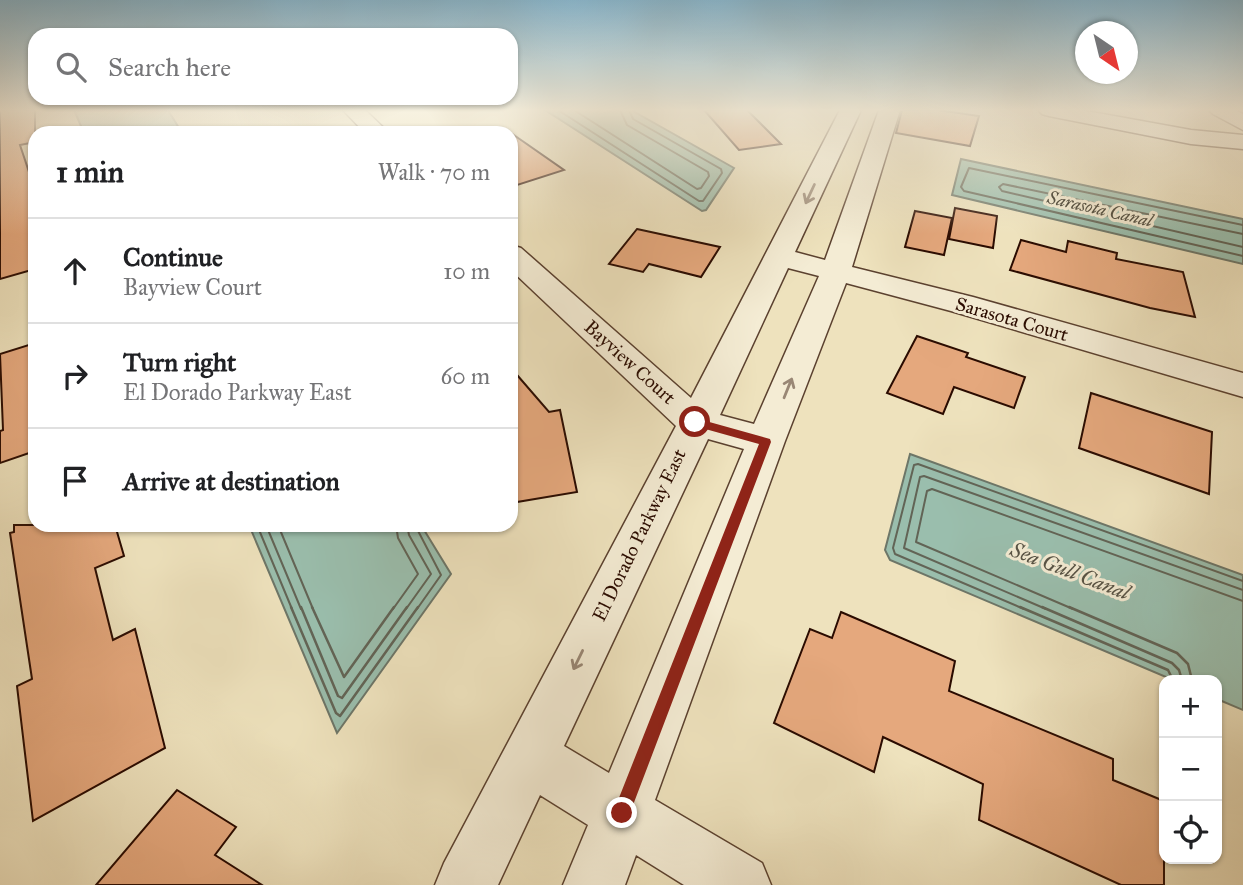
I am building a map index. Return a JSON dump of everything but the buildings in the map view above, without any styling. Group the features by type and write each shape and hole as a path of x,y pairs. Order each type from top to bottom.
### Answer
{"street":[{"name":"El Dorado Parkway East","path":"466,885 695,422 838,151"},
{"name":"El Dorado Parkway East","path":"594,885 766,442 836,271 853,151"},
{"name":"Sarasota Court","path":"780,257 974,307 1243,386"},
{"name":"Bayview Court","path":"518,260 695,422 766,442"},
{"path":"530,757 740,885"}],"water":[{"path":"609,151 704,151 734,168 706,210 702,211"},
{"name":"Sarasota Canal","path":"961,159 1243,219 1243,264 952,195"},
{"name":"Sea Gull Canal","path":"910,454 1243,575 1243,710 1222,701 1222,675 1161,675 890,560 885,550"},
{"path":"252,532 425,532 451,574 337,733"}],"route":[{"path":"622,813 766,442 695,422"}]}
